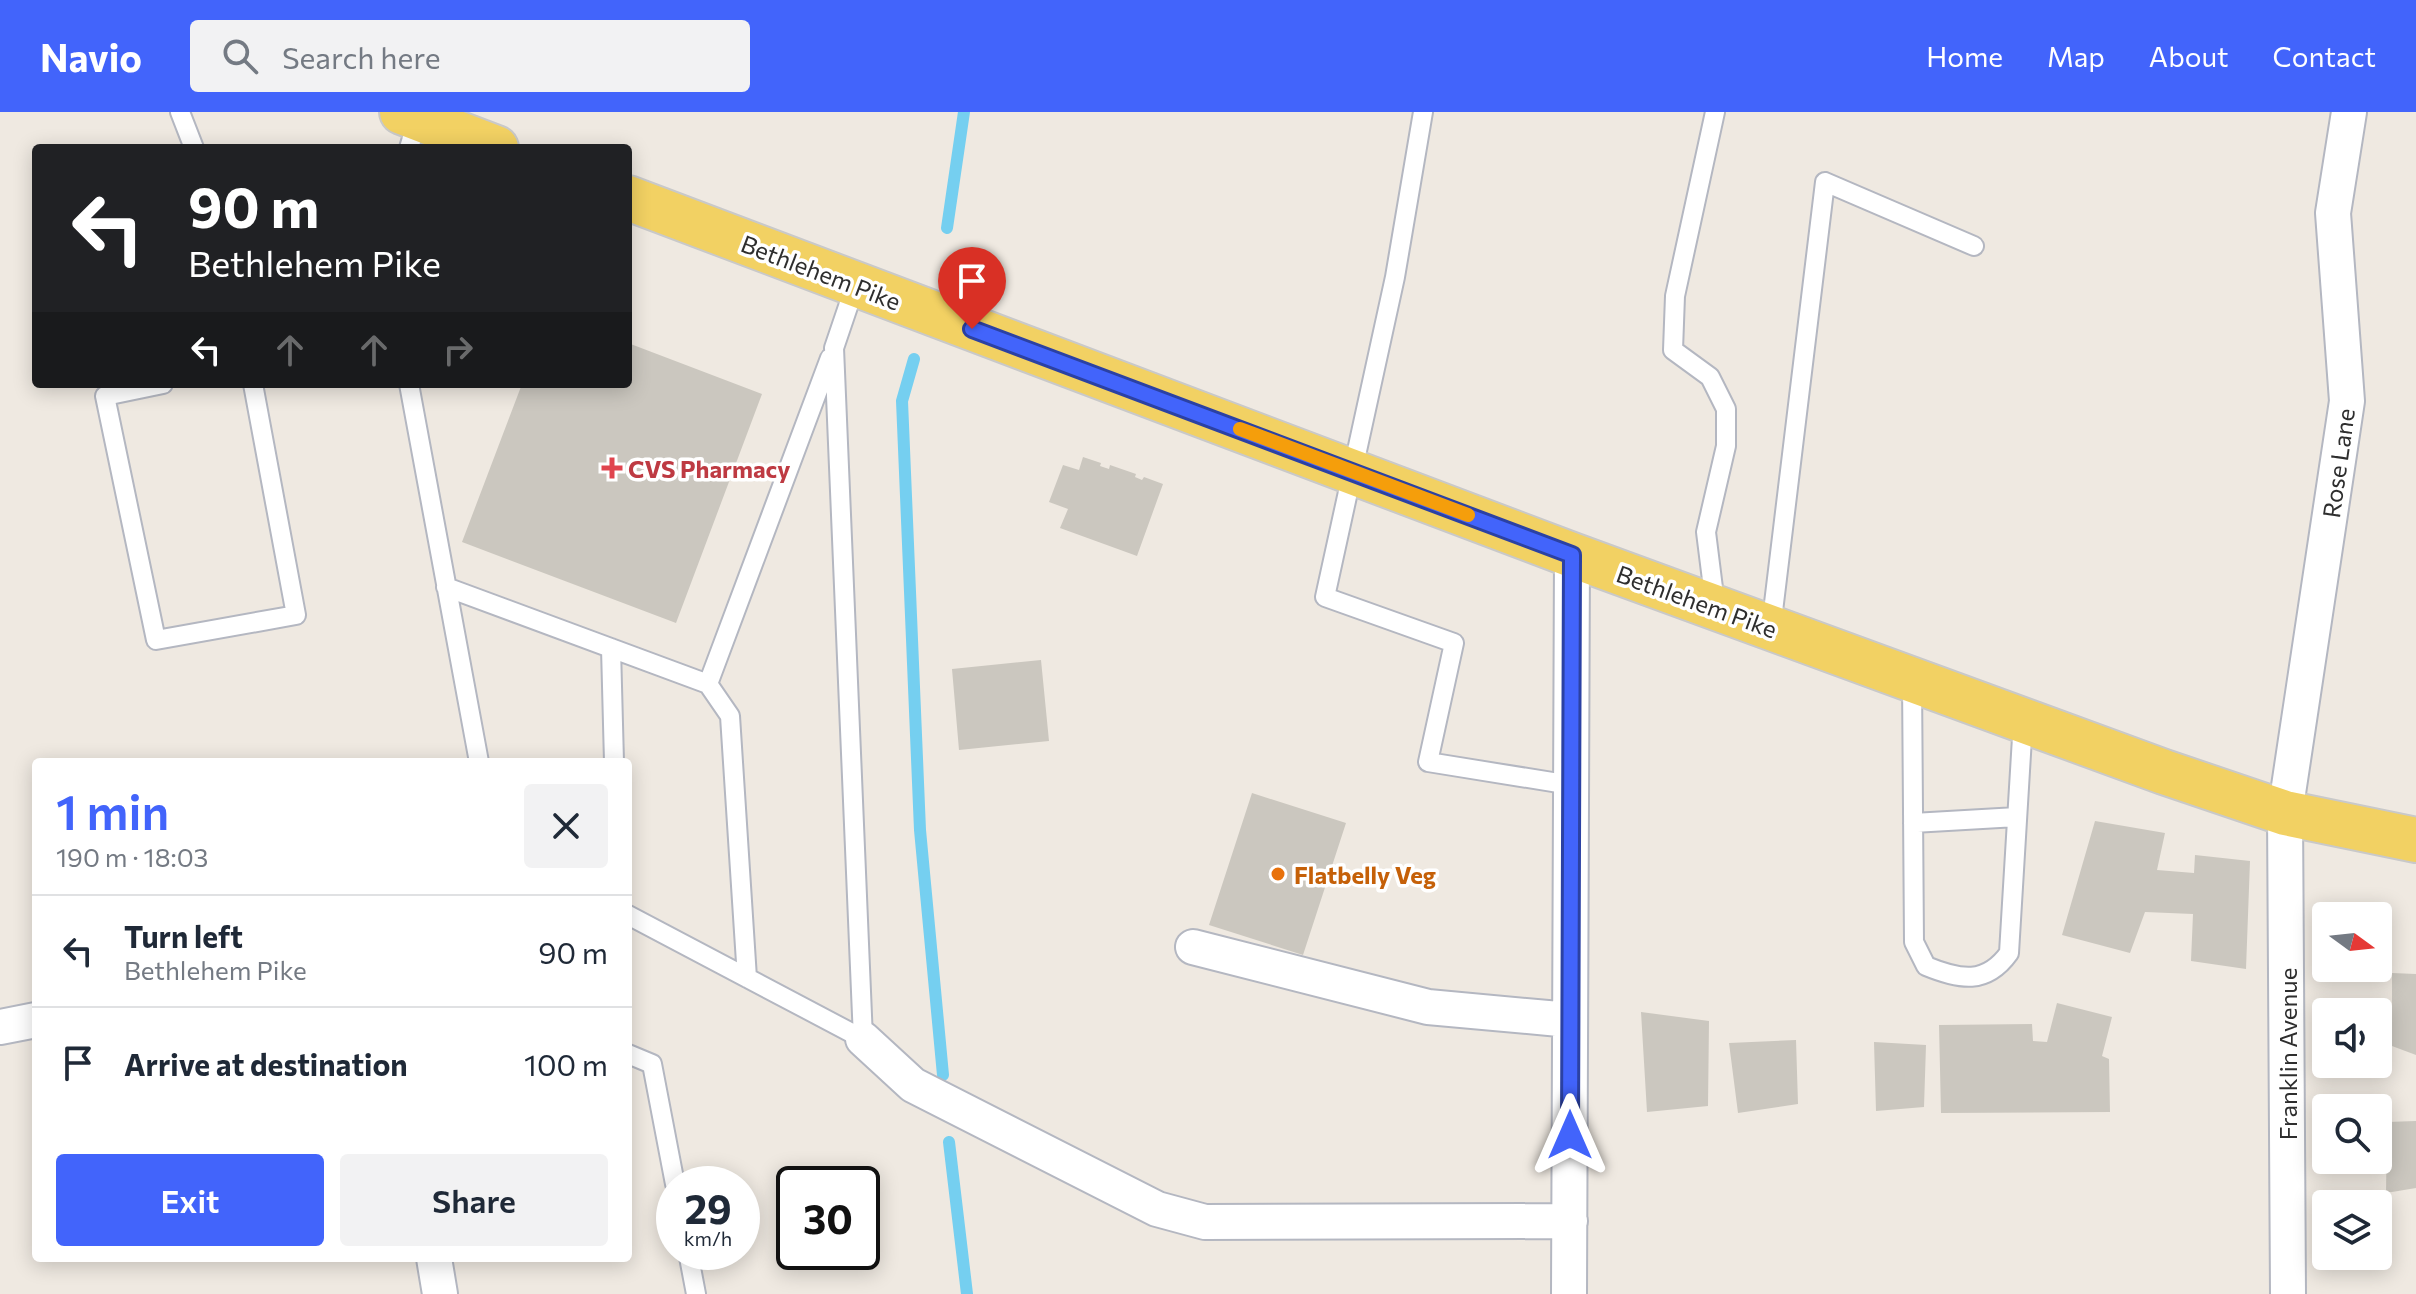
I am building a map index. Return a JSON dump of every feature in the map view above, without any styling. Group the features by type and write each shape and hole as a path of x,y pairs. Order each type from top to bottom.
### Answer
{"main road":[{"path":"409,126 480,144"},
{"name":"Bethlehem Pike","path":"632,200 1572,555 2023,720 2285,813 2416,840"}],"street":[{"name":"Rose Lane","path":"2285,813 2347,401 2333,213 2349,112"},
{"path":"1569,1294 1572,555"},
{"name":"Franklin Avenue","path":"2285,813 2288,1294"},
{"path":"1193,947 1333,986 1428,1007 1570,1020"},
{"path":"0,1027 32,1021"},
{"path":"863,1039 913,1085 1157,1209 1205,1222 1570,1221"},
{"path":"435,1262 440,1294"}],"lane":[{"path":"180,112 192,144"},
{"path":"1423,112 1395,277 1325,597 1454,643 1428,762 1571,785"},
{"path":"1715,112 1675,296 1673,350 1710,377 1726,409 1726,446 1706,532 1715,607"},
{"path":"1771,628 1825,182 1974,246"},
{"path":"708,684 855,286"},
{"path":"834,348 863,1039"},
{"path":"144,388 105,396 156,640 296,615 254,388"},
{"path":"410,388 478,758"},
{"path":"446,587 708,684 730,716 747,978"},
{"path":"611,648 614,758"},
{"path":"1912,680 1914,942 1926,966 1948,975 1979,976 1996,971 2009,953 2023,720"},
{"path":"1913,823 2017,817"},
{"path":"632,917 863,1039"},
{"path":"632,1056 652,1064 672,1166"},
{"path":"691,1270 696,1294"}],"building":[{"name":"CVS Pharmacy","path":"632,345 762,394 676,623 462,542 520,388 632,388"},
{"path":"1083,457 1101,463 1100,466 1109,469 1110,465 1136,474 1135,477 1142,480 1144,477 1163,484 1137,556 1060,528 1068,509 1049,502 1063,465 1079,470"},
{"path":"1041,660 1049,741 959,750 952,669"},
{"name":"Flatbelly Veg","path":"1252,793 1346,823 1303,955 1209,925"},
{"path":"2095,821 2165,833 2157,870 2194,873 2195,855 2250,861 2246,969 2191,961 2193,914 2145,912 2130,953 2062,935"},
{"path":"2392,973 2416,974 2416,1055 2392,1046"},
{"path":"2057,1003 2112,1017 2102,1056 2109,1059 2110,1112 1941,1113 1939,1025 2032,1024 2033,1041 2047,1042"},
{"path":"1641,1012 1709,1021 1708,1106 1647,1112"},
{"path":"1796,1040 1798,1104 1738,1113 1729,1043"},
{"path":"1874,1042 1926,1045 1924,1107 1876,1111"},
{"path":"2416,1121 2416,1188 2386,1190 2386,1174 2392,1174 2392,1122"}],"waterway":[{"path":"947,228 964,112"},
{"path":"914,359 902,401 920,830 943,1075"},
{"path":"949,1142 967,1294"}],"slow traffic":[{"path":"1240,429 1468,515"}],"place":[{"name":"CVS Pharmacy","path":"612,468"},
{"name":"Flatbelly Veg","path":"1278,874"}],"route":[{"path":"972,329 1572,555 1570,1135"}]}
